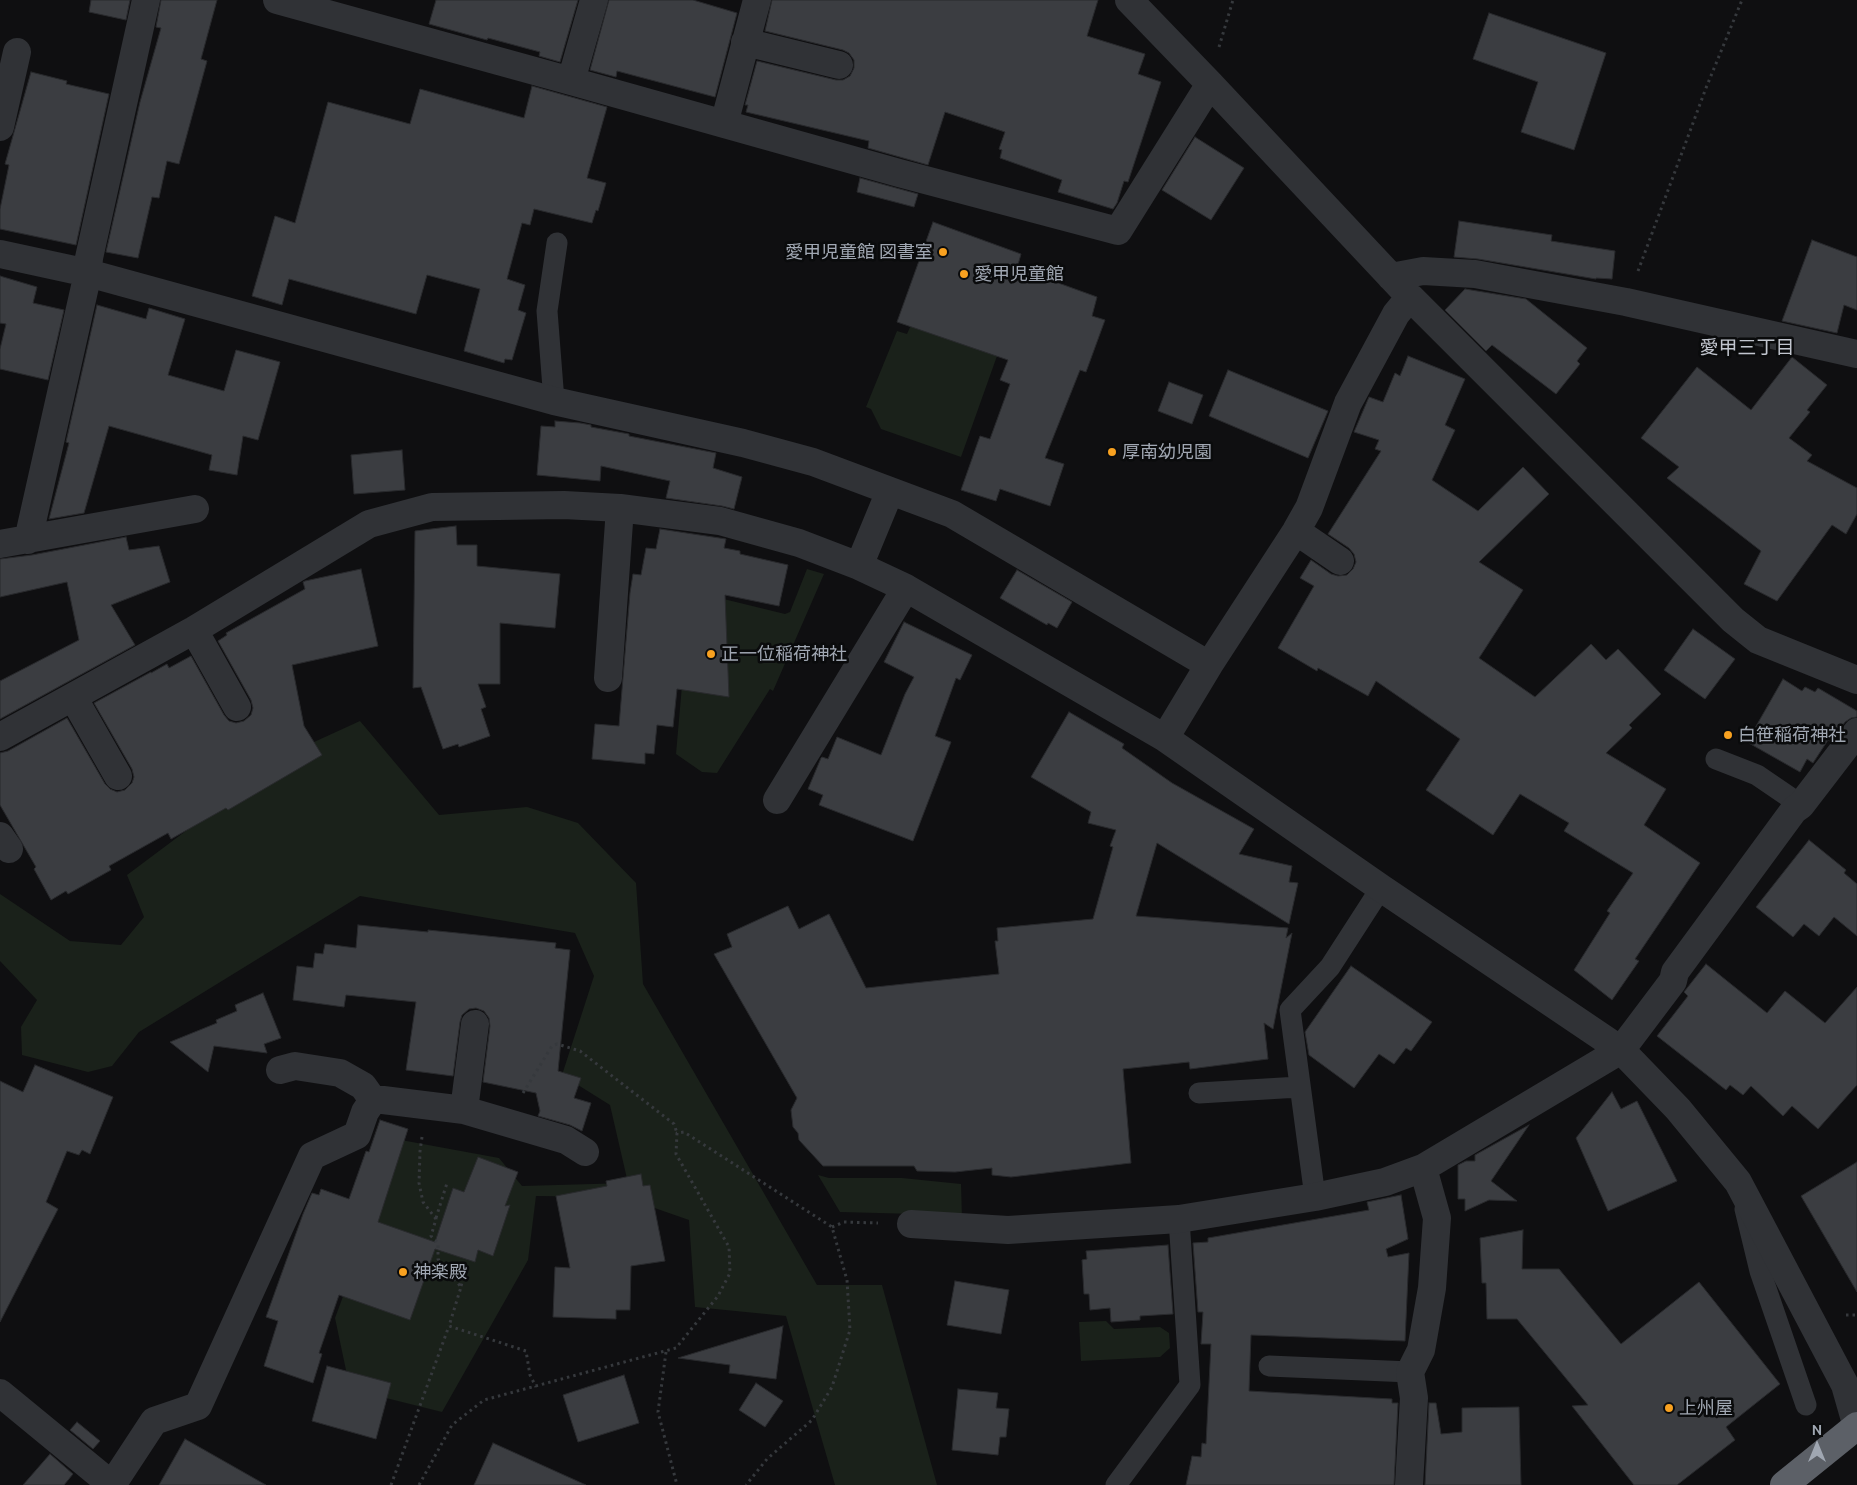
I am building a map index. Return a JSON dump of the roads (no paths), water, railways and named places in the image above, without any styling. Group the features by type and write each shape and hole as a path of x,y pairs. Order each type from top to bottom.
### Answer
{"highway":[{"path":"1784,1485 1857,1426"}],"street":[{"path":"28,540 88,273 89,258 146,0"},
{"path":"277,0 572,80 899,174 1118,230 1210,84"},
{"path":"572,80 594,0"},
{"path":"724,124 756,0"},
{"path":"1129,0 1410,297 1733,620 1758,640 1857,680"},
{"path":"746,42 839,65"},
{"path":"0,127 17,52"},
{"path":"0,254 88,273 554,401 743,443 804,460 952,514 1209,665"},
{"path":"1391,277 1424,271 1475,274 1626,302 1857,354"},
{"path":"1166,738 1209,665 1309,508 1348,403 1396,314 1410,297"},
{"path":"859,566 890,491"},
{"path":"0,737 194,630 369,524 432,507 564,505 620,508 720,521 799,543 859,566 906,588 1166,738 1381,888 1621,1050 1678,1109 1738,1182 1846,1385 1857,1426"},
{"path":"608,678 620,508"},
{"path":"0,544 195,509"},
{"path":"1296,530 1340,561"},
{"path":"777,800 906,588"},
{"path":"194,630 237,707"},
{"path":"73,697 118,776"},
{"path":"910,1224 1008,1230 1179,1219 1315,1197 1385,1182 1424,1168 1621,1050 1672,980 1674,972 1794,810 1801,805 1857,732"},
{"path":"464,1110 475,1024"},
{"path":"280,1070 295,1066 340,1073 363,1086 373,1100"},
{"path":"373,1100 464,1110 566,1140 585,1152"},
{"path":"0,1393 112,1485 154,1421 198,1406 312,1156 357,1135 365,1112 373,1100"},
{"path":"1409,1485 1414,1398 1410,1372 1421,1350 1432,1288 1437,1218 1424,1168"}],"lane":[{"path":"554,401 547,311 557,243"},
{"path":"1716,759 1757,775 1801,805"},
{"path":"1315,1197 1290,1010 1330,966 1381,888"},
{"path":"1199,1093 1299,1087"},
{"path":"1738,1182 1760,1271 1806,1405"},
{"path":"1116,1485 1190,1385 1179,1219"},
{"path":"1269,1366 1410,1372"}],"place":[{"name":"愛甲児童館 図書室","path":"943,252"},
{"name":"愛甲児童館","path":"964,274"},
{"name":"厚南幼児園","path":"1112,452"},
{"name":"正一位稲荷神社","path":"711,654"},
{"name":"白笹稲荷神社","path":"1728,735"},
{"name":"神楽殿","path":"403,1272"},
{"name":"上州屋","path":"1669,1408"}],"district":[{"name":"愛甲三丁目","path":"1747,348"}]}
